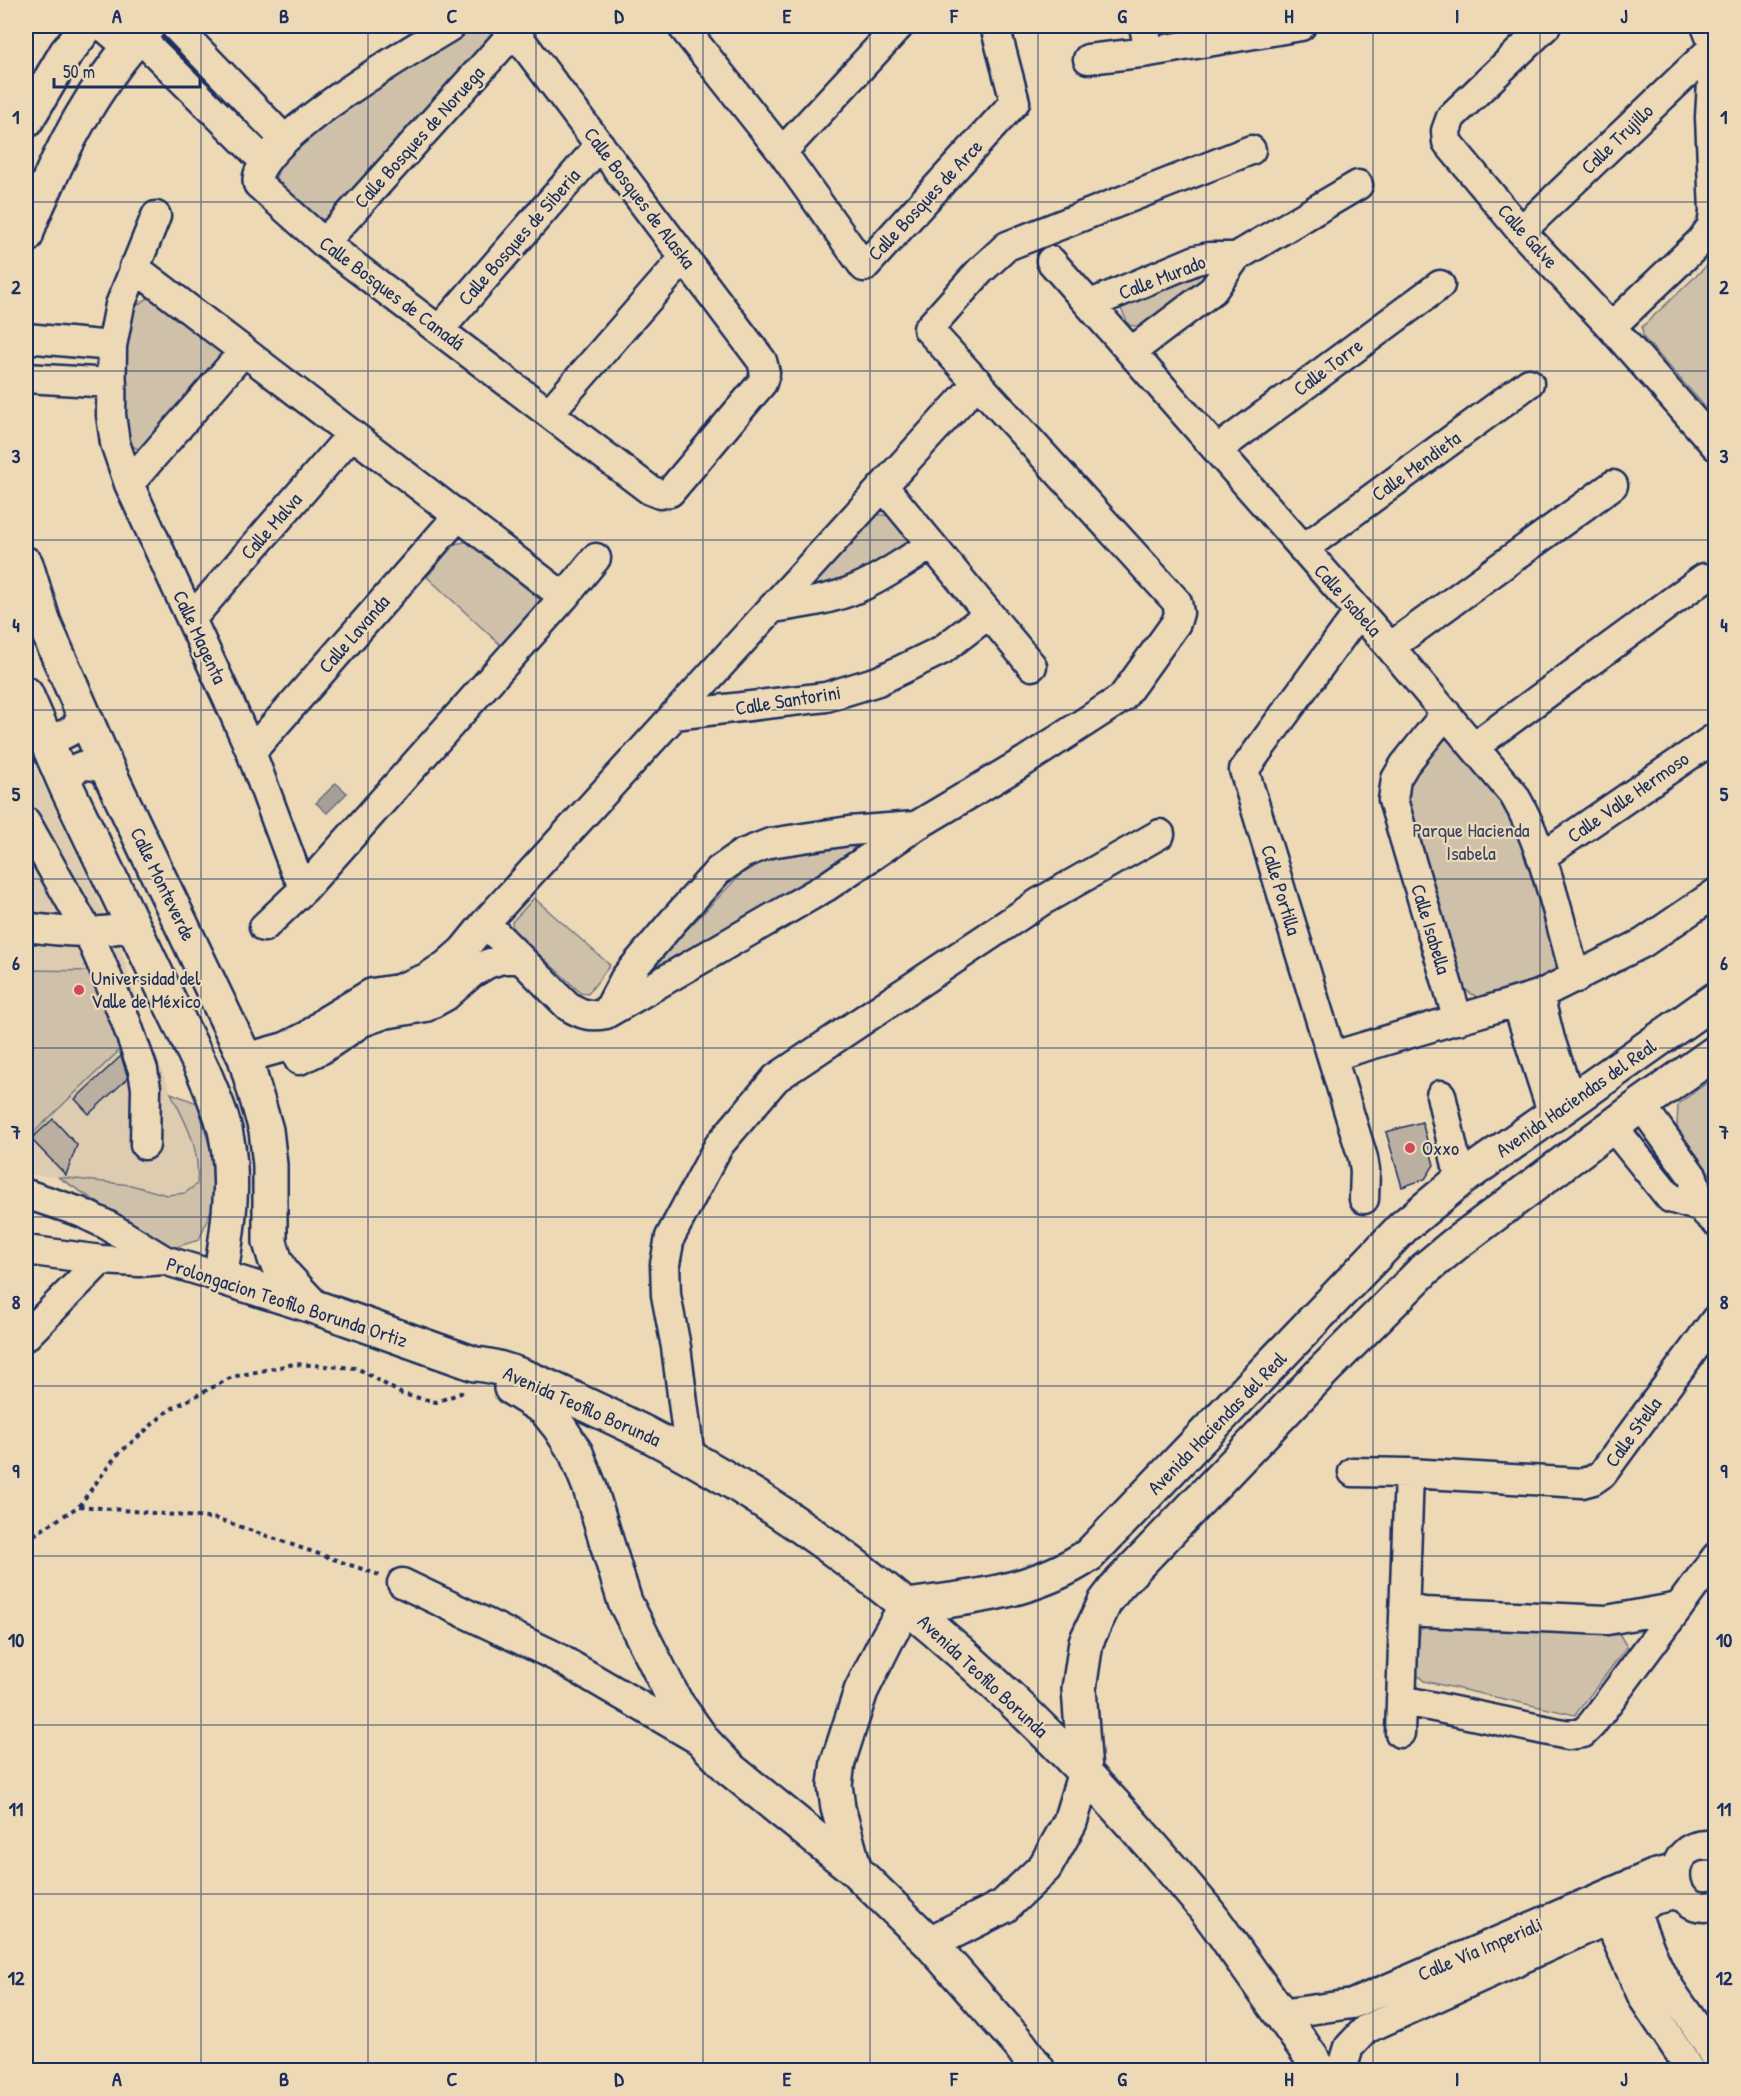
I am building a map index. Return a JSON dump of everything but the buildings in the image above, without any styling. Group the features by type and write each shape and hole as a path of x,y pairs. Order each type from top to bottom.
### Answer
{"main road":[{"path":"26,121 60,62 87,26"},
{"path":"26,236 63,146 100,85 138,36"},
{"name":"Calle Monteverde","path":"26,564 44,623 108,770 248,1065 266,1130 270,1165 270,1242 274,1259 283,1274 312,1306"},
{"path":"26,693 66,786 204,1073 222,1118 229,1156 230,1195 227,1236 219,1277"},
{"name":"Avenida Haciendas del Real","path":"906,1606 993,1594 1023,1587 1074,1566 1089,1555 1403,1227 1460,1180 1716,999"},
{"name":"Avenida Haciendas del Real","path":"930,1942 1004,1906 1045,1867 1070,1822 1085,1772 1079,1689 1086,1642 1105,1602 1118,1585 1324,1370 1425,1269 1641,1105 1716,1052"},
{"name":"Prolongacion Teofilo Borunda Ortiz","path":"219,1277 312,1306 475,1364"},
{"path":"1295,1342 1324,1370"},
{"name":"Avenida Teofilo Borunda","path":"475,1364 492,1366 552,1389 653,1436 813,1535 906,1606 999,1688 1085,1772 1204,1906 1320,2070"},
{"name":"Avenida Teofilo Borunda","path":"475,1364 488,1376 532,1399 561,1428 576,1453 590,1488 625,1602 675,1701 705,1743 730,1769 855,1870 930,1942 1020,2045 1038,2070"},
{"path":"855,1870 838,1808 836,1785 838,1762 861,1691 887,1638 906,1606"}],"street":[{"path":"103,26 138,36 264,161 284,139 337,98 451,26"},
{"path":"175,26 284,139"},
{"path":"782,152 899,26"},
{"name":"Calle Bosques de Arce","path":"698,32 864,267 1015,102 995,26"},
{"path":"1088,59 1146,39 1300,26"},
{"name":"Calle Galve","path":"1546,26 1451,117 1446,131 1447,142 1521,231 1611,327 1716,446"},
{"name":"Calle Bosques de Alaska","path":"512,29 762,362 765,373"},
{"name":"Calle Bosques de Noruega","path":"324,243 512,29"},
{"path":"1611,327 1701,241 1712,226 1714,212 1710,117 1710,36"},
{"name":"Calle Trujillo","path":"1521,231 1710,36"},
{"name":"Calle Bosques de Siberia","path":"439,330 600,145"},
{"path":"485,923 568,1006 581,1014 595,1016 606,1014 826,887 916,826 1025,761 1122,698 1176,622 1179,613 1177,603 928,329 993,257 1007,246 1251,150"},
{"name":"Calle Bosques de Canadá","path":"264,161 257,176 261,189 324,243 650,490 660,494 670,492 762,383 765,373"},
{"name":"Calle Murado","path":"1131,352 1213,290 1236,257 1359,185"},
{"name":"Calle Magenta","path":"156,216 120,305 112,346 111,415 115,443 129,484 251,752 294,868 305,888"},
{"name":"Calle Murado","path":"1091,304 1196,260 1209,257 1236,257"},
{"path":"549,413 684,258"},
{"name":"Calle Isabela","path":"1051,261 1390,647 1514,795 1541,857 1576,978"},
{"path":"134,267 564,597"},
{"name":"Calle Torre","path":"1217,450 1440,285"},
{"path":"26,338 112,346"},
{"path":"129,484 244,351"},
{"path":"26,378 112,383"},
{"path":"248,1065 309,1035 327,1020 372,993 398,989 426,978 464,950 485,923 978,382"},
{"name":"Calle Mendieta","path":"1303,549 1529,383"},
{"name":"Calle Malva","path":"191,619 352,434"},
{"path":"1390,647 1613,485"},
{"path":"883,486 1032,666"},
{"name":"Calle Lavanda","path":"251,752 458,516"},
{"path":"772,609 818,601 858,588 890,572 931,544"},
{"path":"264,927 305,888 596,558"},
{"path":"1475,746 1704,578"},
{"name":"Calle Portilla","path":"1359,612 1244,770 1363,1158 1364,1198"},
{"name":"Calle Santorini","path":"674,715 826,697 878,681 942,650 989,614"},
{"name":"Calle Isabella","path":"1446,713 1405,764 1396,779 1393,800 1458,1020"},
{"path":"46,738 56,738 73,730 79,725 84,715"},
{"name":"Calle Valle Hermoso","path":"1541,857 1716,737"},
{"path":"66,786 69,774 81,765 98,766 108,770"},
{"path":"26,822 89,934 143,1070 146,1089 146,1145"},
{"path":"606,1014 626,978 674,921 718,871 742,854 781,841 849,831 916,826"},
{"path":"690,1458 676,1347 666,1295 665,1264 670,1237 719,1145 776,1078 1040,902 1160,834"},
{"path":"1333,1056 1528,999 1576,978 1643,943 1716,893"},
{"path":"26,927 89,934 134,926"},
{"path":"248,1065 298,1061 322,1049 362,1022 385,1014 426,1007 446,996 472,973 487,964 502,959 519,959"},
{"path":"1528,999 1562,1108"},
{"path":"1441,1095 1460,1180"},
{"path":"1641,1105 1693,1178 1709,1210"},
{"path":"1613,1127 1670,1198 1709,1210"},
{"path":"1649,1172 1674,1151"},
{"path":"26,1194 80,1212 164,1260"},
{"path":"26,1213 80,1212"},
{"name":"Prolongacion Teofilo Borunda Ortiz","path":"26,1250 101,1260 164,1260 219,1277"},
{"path":"26,1336 101,1260"},
{"name":"Calle Stella","path":"1353,1472 1582,1483 1593,1480 1603,1473 1716,1319"},
{"path":"1400,1733 1409,1473"},
{"path":"1401,1700 1568,1735 1582,1733 1592,1724 1716,1557"},
{"path":"402,1583 555,1656 705,1743"},
{"path":"1404,1608 1424,1612 1607,1620 1679,1607"},
{"path":"1714,1907 1694,1905 1678,1881 1679,1859 1686,1851 1695,1846 1716,1846"},
{"name":"Calle Vía Imperiali","path":"1280,2014 1352,2004 1654,1874 1678,1881"},
{"name":"Calle Vía Imperiali","path":"1342,2070 1349,2047 1366,2029 1657,1899 1678,1881"},
{"path":"1634,1908 1658,1968 1671,1991 1708,2043 1716,2061"},
{"path":"1608,1920 1643,1998 1689,2070"},
{"path":"1352,2004 1366,2029"}],"path":[{"path":"26,1540 79,1506 116,1456 169,1410 232,1377 294,1364 357,1368 402,1394 436,1402 460,1393 475,1364"},
{"path":"79,1506 218,1520 402,1583"}],"shaded area":[{"name":"Universidad del Valle de México","path":"26,748 120,946 147,1033 171,1093 193,1137 198,1165 197,1184 185,1193 167,1195 131,1185 26,1174"},
{"path":"336,783 347,793 327,813 316,803"}],"green space":[{"path":"479,26 497,26 495,39 327,220 316,218 275,180 285,161 305,140 333,117 398,74"},
{"path":"1167,26 1219,26 1177,33"},
{"path":"1715,258 1715,418 1643,337 1642,327"},
{"path":"1205,264 1210,276 1142,327 1129,325 1119,305"},
{"path":"148,298 156,299 222,350 225,358 141,450 127,440 123,424 123,361 134,307"},
{"path":"876,514 889,516 909,539 907,550 869,576 810,588"},
{"path":"470,541 540,600 542,610 507,651 427,577 454,544"},
{"name":"Parque Hacienda Isabela","path":"1450,738 1515,813 1558,962 1554,973 1478,998 1461,987 1403,793 1434,742"},
{"path":"851,844 856,852 647,983 642,976 741,874 776,855"},
{"path":"534,898 610,965 588,994 581,993 513,930 512,922"},
{"path":"26,970 97,971 127,1043 28,1138 32,1144 26,1150"},
{"path":"1715,1077 1716,1177 1712,1177 1677,1127 1678,1104"},
{"path":"171,1093 197,1103 211,1151 214,1203 199,1240 170,1249 58,1177 131,1185 167,1195 185,1193 197,1184 196,1158 191,1137"},
{"path":"1431,1623 1620,1635 1627,1647 1575,1715 1424,1681 1416,1674 1420,1630"}],"place":[{"name":"Universidad del Valle de México","path":"79,990"},
{"name":"Oxxo","path":"1410,1148"}]}
